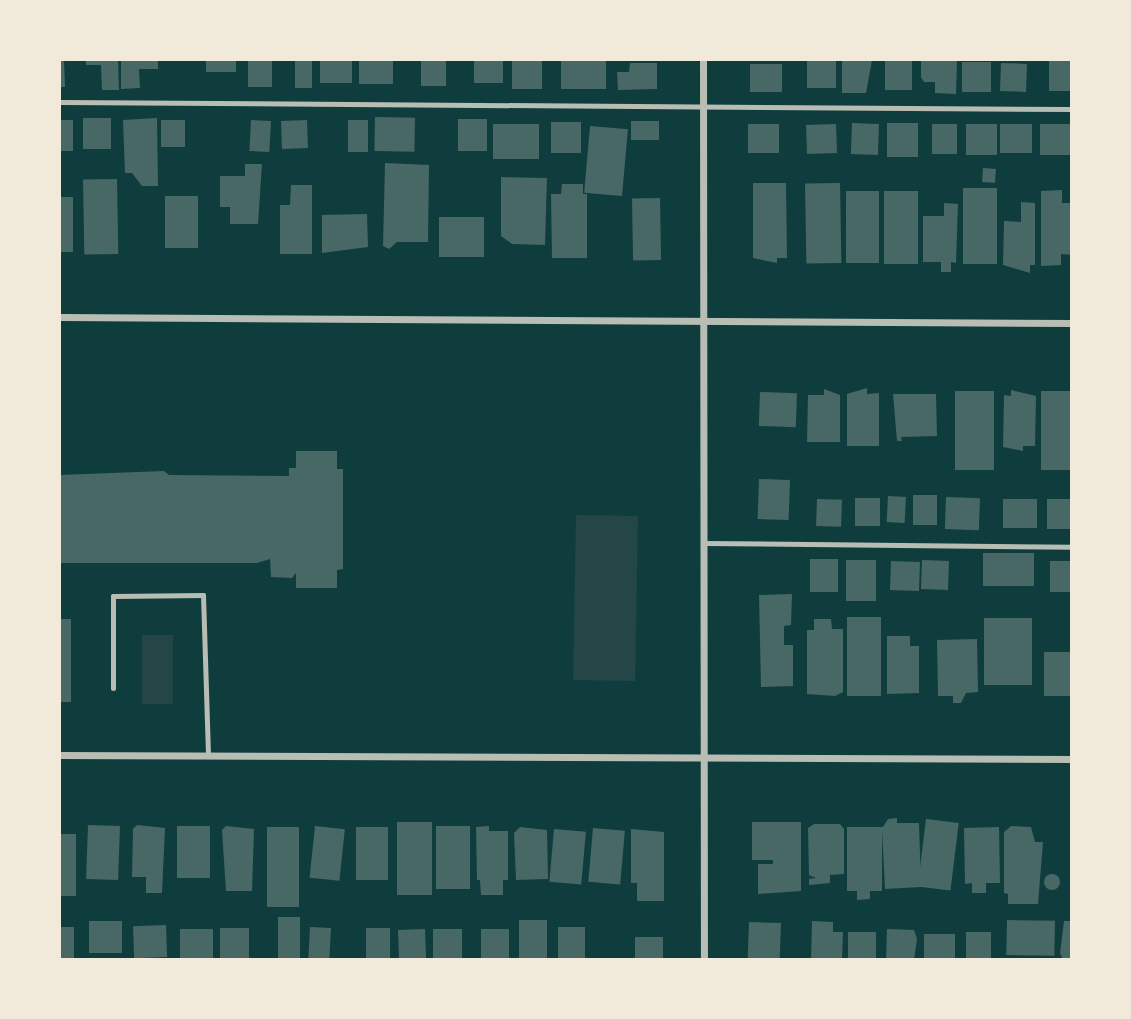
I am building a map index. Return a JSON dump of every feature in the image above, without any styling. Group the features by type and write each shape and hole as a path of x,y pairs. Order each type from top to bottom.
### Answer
{"street":[{"path":"703,60 704,960"},
{"path":"60,317 1072,323"},
{"path":"60,755 1072,760"}],"lane":[{"path":"60,102 703,109 1072,109"},
{"path":"704,543 1072,547"},
{"path":"113,688 113,596 203,595 208,755"}],"shaded area":[{"path":"576,515 638,516 635,681 573,680"},
{"path":"142,635 173,635 173,704 142,704"}],"building":[{"path":"60,60 64,60 65,87 60,87"},
{"path":"86,60 118,60 119,90 102,90 101,65 86,65"},
{"path":"121,60 158,60 158,69 139,69 140,88 121,89"},
{"path":"206,60 236,60 236,72 206,72"},
{"path":"295,60 312,60 312,88 295,88"},
{"path":"320,60 352,60 352,83 320,83"},
{"path":"359,60 393,60 393,84 359,84"},
{"path":"421,60 446,60 446,86 421,86"},
{"path":"474,60 503,60 503,83 474,83"},
{"path":"512,60 542,60 542,89 512,89"},
{"path":"561,60 606,60 606,89 561,89"},
{"path":"807,60 836,60 836,88 807,88"},
{"path":"842,60 872,60 866,93 842,93"},
{"path":"885,60 912,60 912,90 885,90"},
{"path":"921,60 957,60 956,94 935,93 935,82 924,82 921,77"},
{"path":"1049,60 1072,60 1072,91 1049,91"},
{"path":"248,61 272,61 272,87 248,87"},
{"path":"962,62 991,62 991,92 962,92"},
{"path":"630,63 657,63 657,89 618,90 617,72 629,72"},
{"path":"1001,63 1027,64 1026,92 1000,91"},
{"path":"750,64 782,64 782,92 750,92"},
{"path":"375,117 415,118 414,152 374,151"},
{"path":"83,118 111,118 111,149 83,149"},
{"path":"157,118 158,186 142,186 132,173 125,173 123,120"},
{"path":"458,119 487,119 487,151 458,151"},
{"path":"60,120 73,120 73,151 60,151"},
{"path":"161,120 185,120 185,147 161,147"},
{"path":"251,120 271,121 269,152 249,151"},
{"path":"307,120 308,148 282,149 281,121"},
{"path":"348,120 368,120 368,152 348,152"},
{"path":"631,121 659,121 659,140 631,140"},
{"path":"551,122 581,122 581,153 551,153"},
{"path":"852,123 879,124 878,155 851,154"},
{"path":"887,123 918,123 918,157 887,157"},
{"path":"493,124 539,124 539,159 493,159"},
{"path":"748,124 779,124 779,153 748,153"},
{"path":"836,124 837,153 807,154 806,125"},
{"path":"932,124 957,124 957,154 932,154"},
{"path":"966,124 997,124 997,155 966,155"},
{"path":"1000,124 1032,124 1032,153 1000,153"},
{"path":"1040,124 1072,124 1072,155 1040,155"},
{"path":"590,126 628,129 622,196 584,193"},
{"path":"385,163 429,165 428,242 397,242 389,249 383,246"},
{"path":"245,164 262,164 258,224 230,224 230,207 220,207 220,176 245,176"},
{"path":"983,168 996,169 995,183 982,182"},
{"path":"501,177 547,178 545,245 512,244 501,236"},
{"path":"117,179 118,254 84,255 83,180"},
{"path":"753,183 786,183 787,258 777,258 777,263 753,258"},
{"path":"840,183 841,263 806,264 805,184"},
{"path":"562,184 583,184 583,194 587,194 587,258 552,258 551,194 561,194"},
{"path":"291,185 312,185 312,254 280,254 280,205 290,205"},
{"path":"963,188 997,188 997,264 963,264"},
{"path":"1062,190 1062,203 1071,203 1072,255 1061,254 1061,265 1041,266 1041,191"},
{"path":"846,191 879,191 879,263 846,263"},
{"path":"884,191 918,191 918,264 884,264"},
{"path":"165,196 198,196 198,248 165,248"},
{"path":"60,197 73,197 73,252 60,252"},
{"path":"632,198 660,198 661,260 633,260"},
{"path":"1021,202 1035,203 1035,265 1030,265 1030,273 1003,265 1004,221 1021,222"},
{"path":"944,203 958,204 956,263 951,262 951,272 941,272 941,262 923,262 923,216 944,216"},
{"path":"367,214 368,247 322,253 322,215"},
{"path":"439,217 484,217 484,257 439,257"},
{"path":"867,388 867,394 879,393 879,446 847,446 847,394"},
{"path":"824,389 840,395 840,442 807,442 808,395 824,395"},
{"path":"1011,390 1036,396 1035,446 1023,446 1023,451 1003,447 1004,395 1011,396"},
{"path":"955,391 994,391 994,470 955,470"},
{"path":"1041,391 1072,391 1072,470 1041,470"},
{"path":"760,392 797,393 796,427 759,426"},
{"path":"893,394 936,394 937,436 901,437 902,441 897,441"},
{"path":"296,451 337,451 337,469 343,469 343,569 337,570 337,588 296,588 296,573 292,578 271,577 270,559 257,563 60,563 60,475 164,471 169,475 289,476 289,468 296,468"},
{"path":"759,479 790,480 789,520 758,519"},
{"path":"913,495 937,495 937,525 913,525"},
{"path":"888,496 906,497 905,523 887,522"},
{"path":"946,497 980,498 979,530 945,529"},
{"path":"855,498 880,498 880,526 855,526"},
{"path":"817,499 842,500 841,527 816,526"},
{"path":"1003,499 1037,499 1037,528 1003,528"},
{"path":"1047,499 1072,499 1072,529 1047,529"},
{"path":"983,553 1034,553 1034,586 983,586"},
{"path":"810,559 838,559 838,592 810,592"},
{"path":"846,560 876,560 876,601 846,601"},
{"path":"922,560 949,561 948,590 921,589"},
{"path":"891,561 920,562 919,591 890,590"},
{"path":"1050,561 1072,561 1072,592 1050,592"},
{"path":"792,594 791,625 784,626 784,645 793,645 793,686 761,687 759,595"},
{"path":"847,617 881,617 881,696 847,696"},
{"path":"984,618 1032,618 1032,685 984,685"},
{"path":"60,619 71,619 71,702 60,702"},
{"path":"814,619 831,619 832,629 843,629 843,692 835,696 807,694 807,630 814,630"},
{"path":"887,636 910,636 910,646 919,646 919,693 887,694"},
{"path":"977,639 978,692 966,693 961,703 953,703 953,696 938,696 937,640"},
{"path":"1044,652 1072,652 1072,696 1044,696"},
{"path":"897,818 897,823 919,823 921,887 885,889 882,830 882,891 870,891 870,899 857,900 857,891 847,891 847,827 883,827 888,819"},
{"path":"926,819 959,823 950,891 918,886"},
{"path":"397,822 432,822 432,895 397,895"},
{"path":"752,822 801,822 801,891 758,894 758,864 773,864 773,860 752,860"},
{"path":"814,824 840,824 844,829 844,874 830,875 830,883 809,885 809,879 816,878 809,875 808,828"},
{"path":"88,825 120,826 118,880 86,879"},
{"path":"137,825 165,828 162,893 146,893 146,877 132,877 133,829"},
{"path":"177,826 210,826 210,878 177,878"},
{"path":"226,826 254,829 252,891 226,891 222,830"},
{"path":"315,826 345,829 339,881 310,878"},
{"path":"436,826 470,826 470,889 436,889"},
{"path":"489,826 489,831 508,831 508,880 503,880 503,895 481,895 480,880 477,880 476,827"},
{"path":"1011,826 1031,827 1035,842 1043,842 1038,904 1008,904 1008,894 1004,893 1004,832"},
{"path":"267,827 299,827 299,907 267,907"},
{"path":"356,827 388,827 388,880 356,880"},
{"path":"520,827 547,830 548,879 516,880 514,833"},
{"path":"999,827 1000,883 986,883 986,893 972,893 972,883 965,884 964,828"},
{"path":"593,828 625,831 620,885 588,882"},
{"path":"554,829 586,832 581,885 549,882"},
{"path":"631,829 664,832 664,901 637,901 637,883 631,883"},
{"path":"60,834 76,834 76,896 60,896"},
{"path":"1052,874 1058,876 1058,888 1052,890 1046,888 1044,882 1046,876"},
{"path":"278,917 300,917 300,958 278,958"},
{"path":"519,920 547,920 547,958 519,958"},
{"path":"1007,920 1055,921 1054,956 1006,955"},
{"path":"89,921 122,921 122,953 89,953"},
{"path":"812,921 833,922 833,932 843,932 842,960 811,960"},
{"path":"1064,921 1072,921 1072,960 1063,960 1060,953"},
{"path":"749,922 781,923 780,960 748,960"},
{"path":"166,925 167,957 134,958 133,926"},
{"path":"60,927 74,927 74,958 60,958"},
{"path":"310,927 331,928 329,959 308,958"},
{"path":"558,927 585,927 585,958 558,958"},
{"path":"220,928 249,928 249,959 220,959"},
{"path":"366,928 390,928 390,958 366,958"},
{"path":"180,929 213,929 213,959 180,959"},
{"path":"425,929 426,959 399,960 398,930"},
{"path":"433,929 462,929 462,959 433,959"},
{"path":"481,929 509,929 509,959 481,959"},
{"path":"887,929 914,930 917,939 914,960 886,960"},
{"path":"848,932 876,932 876,960 848,960"},
{"path":"966,932 991,932 991,960 966,960"},
{"path":"924,934 955,934 955,960 924,960"},
{"path":"635,937 663,937 663,960 635,960"}]}
